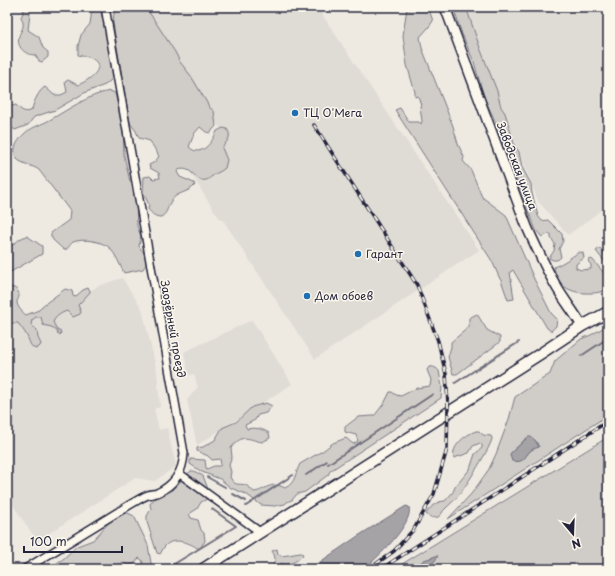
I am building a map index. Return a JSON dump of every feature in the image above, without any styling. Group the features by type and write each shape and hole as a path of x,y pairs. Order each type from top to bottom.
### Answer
{"main road":[{"path":"203,569 550,348 582,326 608,312"}],"street":[{"name":"Заозёрный проезд","path":"105,7 184,453 183,465 180,474"},
{"name":"Заводская улица","path":"445,7 527,227 541,260 582,326"},
{"path":"25,569 131,504 164,489 180,474 260,532"}],"shaded area":[{"path":"23,7 30,7 28,30 39,37 43,48 48,52 48,57 42,62 39,61 35,55 28,54 20,47 18,40 23,25 21,17"},
{"path":"117,7 150,7 147,9 210,108 214,111 216,126 210,133 206,132 200,127 194,134 189,147 193,150 202,150 210,144 217,131 223,128 227,129 229,132 229,137 222,148 227,160 225,168 206,180 199,179 187,170 178,170 177,172 180,177 194,183 195,185 189,190 173,198 166,212 161,217 154,215 148,209 149,205 143,192 144,177 150,176 153,179 160,178 159,173 150,168 149,165 155,162 159,156 150,141 139,138 130,123 113,23 114,13"},
{"path":"140,7 317,7 479,250 315,359 223,220 220,219 210,204 185,164 226,137"},
{"path":"407,7 428,7 433,21 420,37 422,48 453,126 458,144 464,157 463,161 471,170 482,197 506,215 534,279 551,313 557,319 556,326 551,331 547,328 513,270 510,272 514,299 508,300 492,261 395,110 400,108 409,122 419,122 421,124 421,105 418,96 415,97 415,92 407,65 403,36"},
{"path":"453,7 466,7 497,91 501,107 505,113 515,146 519,152 522,167 531,184 538,216 542,221 548,220 562,234 563,241 559,249 561,257 557,260 549,258 554,251 555,244 551,238 551,234 542,237 536,230 525,204 508,160 497,125 484,97 474,62 462,34"},
{"path":"464,7 608,7 608,205 568,235 538,201"},
{"path":"99,8 101,11 114,72 111,80 105,85 86,92 55,110 34,117 28,125 15,130 12,128 7,113 7,101 9,105 16,105 23,111 27,112 32,110 35,100 45,87 54,95 61,95 67,92 65,82 68,80 78,85 95,73 98,65 90,57 78,55 78,46 81,35 90,24 92,10"},
{"path":"110,91 115,93 123,128 124,155 130,182 133,185 136,202 137,226 141,236 139,246 147,259 146,265 143,269 124,273 118,260 107,246 97,242 82,240 73,242 67,249 64,250 53,240 51,233 69,220 70,211 39,170 17,159 15,156 15,149 18,142 29,130 86,99"},
{"path":"27,236 42,246 42,254 7,274 7,248 21,238"},
{"path":"600,248 608,258 608,266 596,251"},
{"path":"579,252 583,253 584,258 576,264 576,268 581,270 591,269 591,265 588,261 591,259 593,260 608,278 608,288 598,292 584,293 566,288 558,280 554,267"},
{"path":"122,278 142,309 157,372 160,407 154,409 159,430 167,428 176,466 155,481 135,478 37,541 7,496 7,324 28,318 46,305 52,315 98,286"},
{"path":"7,287 18,291 19,296 17,304 20,310 26,315 39,310 42,306 65,289 72,291 73,296 75,297 83,290 88,288 90,292 78,305 81,312 80,314 73,317 67,311 59,315 54,320 53,322 57,330 61,332 60,335 54,328 43,325 41,317 36,317 32,320 31,325 37,330 38,338 41,344 36,349 31,346 26,334 18,323 12,323 7,327"},
{"path":"477,314 487,330 500,337 500,342 457,374 453,374 448,357 451,342 469,327 469,318"},
{"path":"252,320 292,384 197,445 187,400 198,387 194,374 189,375 184,352"},
{"path":"608,325 608,415 448,519 472,493 489,469 509,419 515,397 550,374 555,361 581,339","holes":["525,439 535,440 539,447 531,450 521,461 512,461 510,454"]},
{"path":"429,367 435,368 439,371 442,387 441,398 330,471 328,475 305,492 297,494 292,500 285,504 275,506 261,505 246,494 231,488 220,479 202,472 190,464 190,459 205,460 207,469 221,465 220,459 212,460 208,456 197,451 197,448 203,447 215,440 222,428 236,422 252,407 266,403 272,406 266,413 258,415 255,420 245,425 247,429 262,429 269,433 270,438 262,442 245,438 235,443 231,448 232,457 229,465 231,472 230,477 235,483 246,485 254,492 272,485 285,488 293,481 300,464 333,443 346,438 353,444 358,441 356,435 345,432 345,427 358,417 375,415 385,402 390,392 401,396 417,388 430,386 431,380 427,370"},
{"path":"476,431 479,431 483,435 491,436 492,438 488,449 472,476 457,497 438,517 430,517 426,514 428,511 437,503 445,501 453,492 455,487 470,469 475,454 482,448 480,443 473,446 469,453 454,458 457,445 463,438"},
{"path":"528,437 535,440 539,447 531,450 521,461 512,461 510,454"},
{"path":"608,437 608,569 423,569 437,558 436,556 422,562 413,569 394,569"},
{"path":"191,471 203,476 210,494 209,498 201,502 197,509 189,514 191,518 198,520 201,530 204,533 205,541 200,548 181,541 168,543 160,554 157,553 147,522 147,516 151,509 150,504 155,499 174,488"},
{"path":"406,506 409,507 409,514 400,531 393,541 364,569 316,569 317,564"},
{"path":"128,513 134,516 148,545 152,569 142,569 143,562 139,558 134,564 128,565 122,562 112,569 45,569 63,559 77,546 93,540 113,518 120,514"},
{"path":"277,549 278,554 282,556 300,553 303,555 293,562 287,564 281,563 277,569 270,569 275,560 272,551"},
{"path":"438,556 434,562 423,569 413,569 424,560"}],"waterway":[{"path":"581,356 608,338"},
{"path":"455,383 519,342"},
{"path":"328,464 433,394"},
{"path":"306,475 327,461"},
{"path":"246,506 293,475"},
{"path":"207,477 225,487"},
{"path":"233,494 246,501"},
{"path":"166,569 236,526 212,509"}],"railway":[{"path":"314,125 417,285 438,341 446,374 448,404 447,449 434,494 414,529 394,551 369,569"},
{"path":"381,569 608,421"}],"place":[{"name":"ТЦ О'Мега","path":"295,113"},
{"name":"Гарант","path":"358,254"},
{"name":"Дом обоев","path":"307,296"}]}
